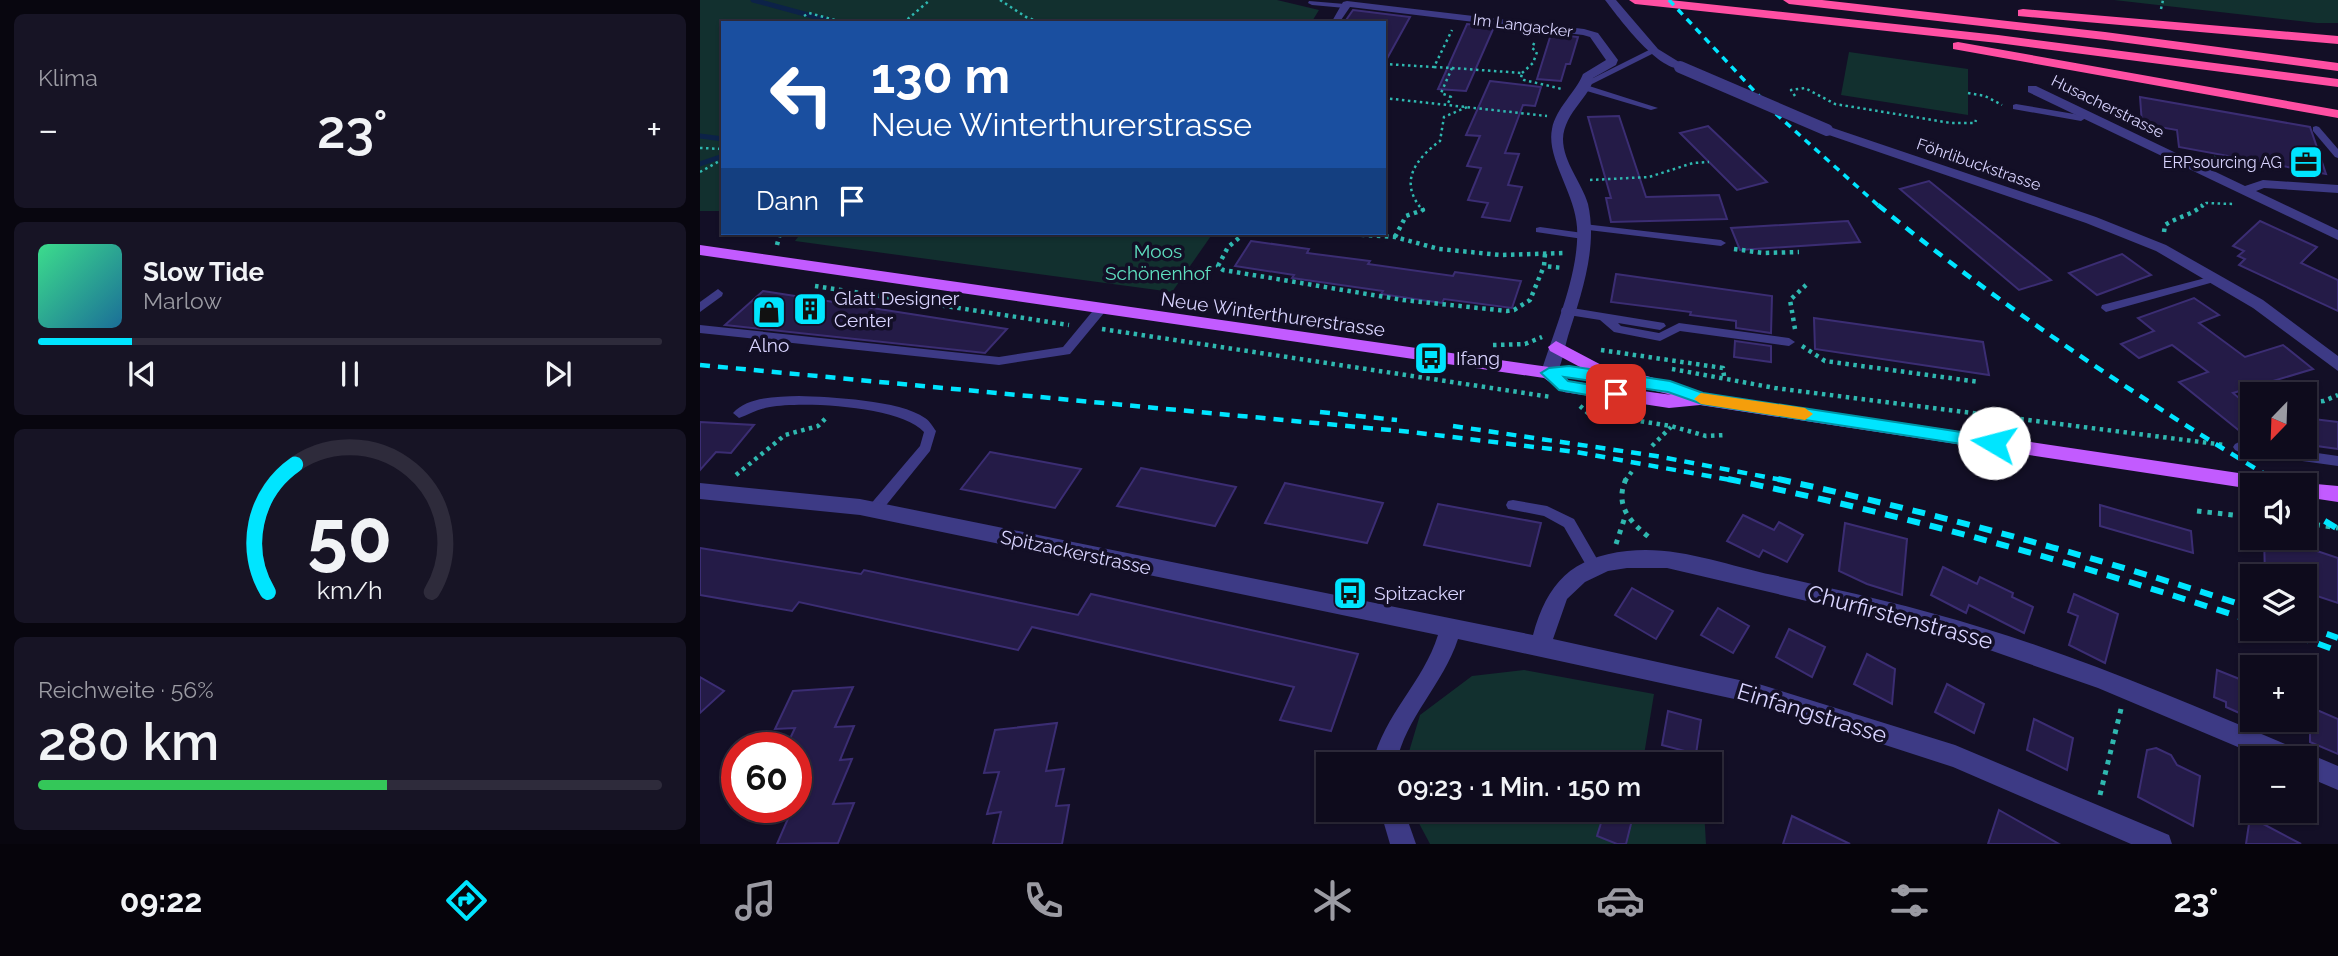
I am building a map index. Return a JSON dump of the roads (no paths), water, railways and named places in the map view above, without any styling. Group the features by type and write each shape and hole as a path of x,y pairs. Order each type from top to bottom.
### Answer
{"highway":[{"path":"1635,0 1830,19 2110,52 2338,83"},
{"path":"1788,0 2078,33 2338,67"},
{"path":"1906,0 2338,53"},
{"path":"1744,12 2203,88 2338,114"},
{"path":"2010,12 2338,40"},
{"path":"2028,59 2338,100"}],"main road":[{"name":"Neue Winterthurerstrasse","path":"700,250 1100,310 1549,373 1569,372 1618,379 1670,387 1702,399 2240,480"},
{"path":"1557,343 1618,379"},
{"name":"Neue Winterthurerstrasse","path":"1549,373 1564,386 1668,402 1702,399"},
{"path":"2317,491 2338,495"}],"street":[{"name":"Föhrlibuckstrasse","path":"1613,3 1654,51 1680,67 1828,130 2161,248 2258,304 2338,365"},
{"path":"1335,21 1345,6"},
{"name":"Im Langacker","path":"1345,6 1373,6 1594,35 1612,63 1587,76 1583,87 1560,117 1556,142 1578,199 1583,231"},
{"name":"Husacherstrasse","path":"2032,89 2338,236"},
{"path":"2244,191 2263,184 2338,189"},
{"path":"1549,373 1577,270 1583,231"},
{"name":"Spitzackerstrasse","path":"700,491 874,510 1450,629"},
{"name":"Churfirstenstrasse","path":"1540,647 1553,599 1561,589 1595,568 1624,559 1653,559 1692,565 1817,594 1983,638 2159,700 2264,746"},
{"path":"1387,752 1391,736 1403,713 1438,661 1450,629"},
{"name":"Einfangstrasse","path":"1450,629 1762,695 1955,756 2160,844"},
{"path":"2317,769 2338,778"},
{"path":"1395,822 1404,844"}],"lane":[{"path":"1312,3 1345,6"},
{"path":"1583,87 1654,51"},
{"path":"1583,87 1654,108"},
{"path":"2016,107 2081,118 2085,116"},
{"path":"2316,129 2338,155"},
{"path":"1540,230 1721,243"},
{"path":"2106,308 2217,278"},
{"path":"700,308 718,293"},
{"path":"700,329 999,360 1066,351 1100,310"},
{"path":"1566,311 1660,326"},
{"path":"1603,317 1618,329 1660,337 1679,327 1794,343"},
{"path":"739,413 744,407 760,402 825,400 886,410 920,420 930,432 926,448 874,510"},
{"path":"2239,447 2338,461"},
{"path":"1513,505 1547,511 1569,523 1595,568"}],"waterway":[{"path":"753,0 831,21"},
{"path":"700,136 721,139"},
{"path":"700,164 721,157"}],"railway":[{"path":"1669,0 1775,113 1880,207"},
{"path":"1878,205 1973,280 2072,350 2263,473"},
{"path":"700,365 1411,432 1576,452 1736,481"},
{"path":"1320,412 1397,420"},
{"path":"1453,426 1656,456 1785,481"},
{"path":"1728,479 1861,508 1992,542 2240,617"},
{"path":"1778,479 1785,481"},
{"path":"1785,481 2017,538 2240,604"},
{"path":"2317,516 2338,529"},
{"path":"2317,630 2338,638"},
{"path":"2311,641 2338,651"}],"place":[{"name":"ERPsourcing AG","path":"2306,162"},
{"name":"Glatt Designer Center","path":"810,309"},
{"name":"Alno","path":"769,312"},
{"name":"Ifang","path":"1431,358"},
{"name":"Spitzacker","path":"1350,593"}],"park label":[{"name":"Moos Schönenhof","path":"1158,262"}]}
